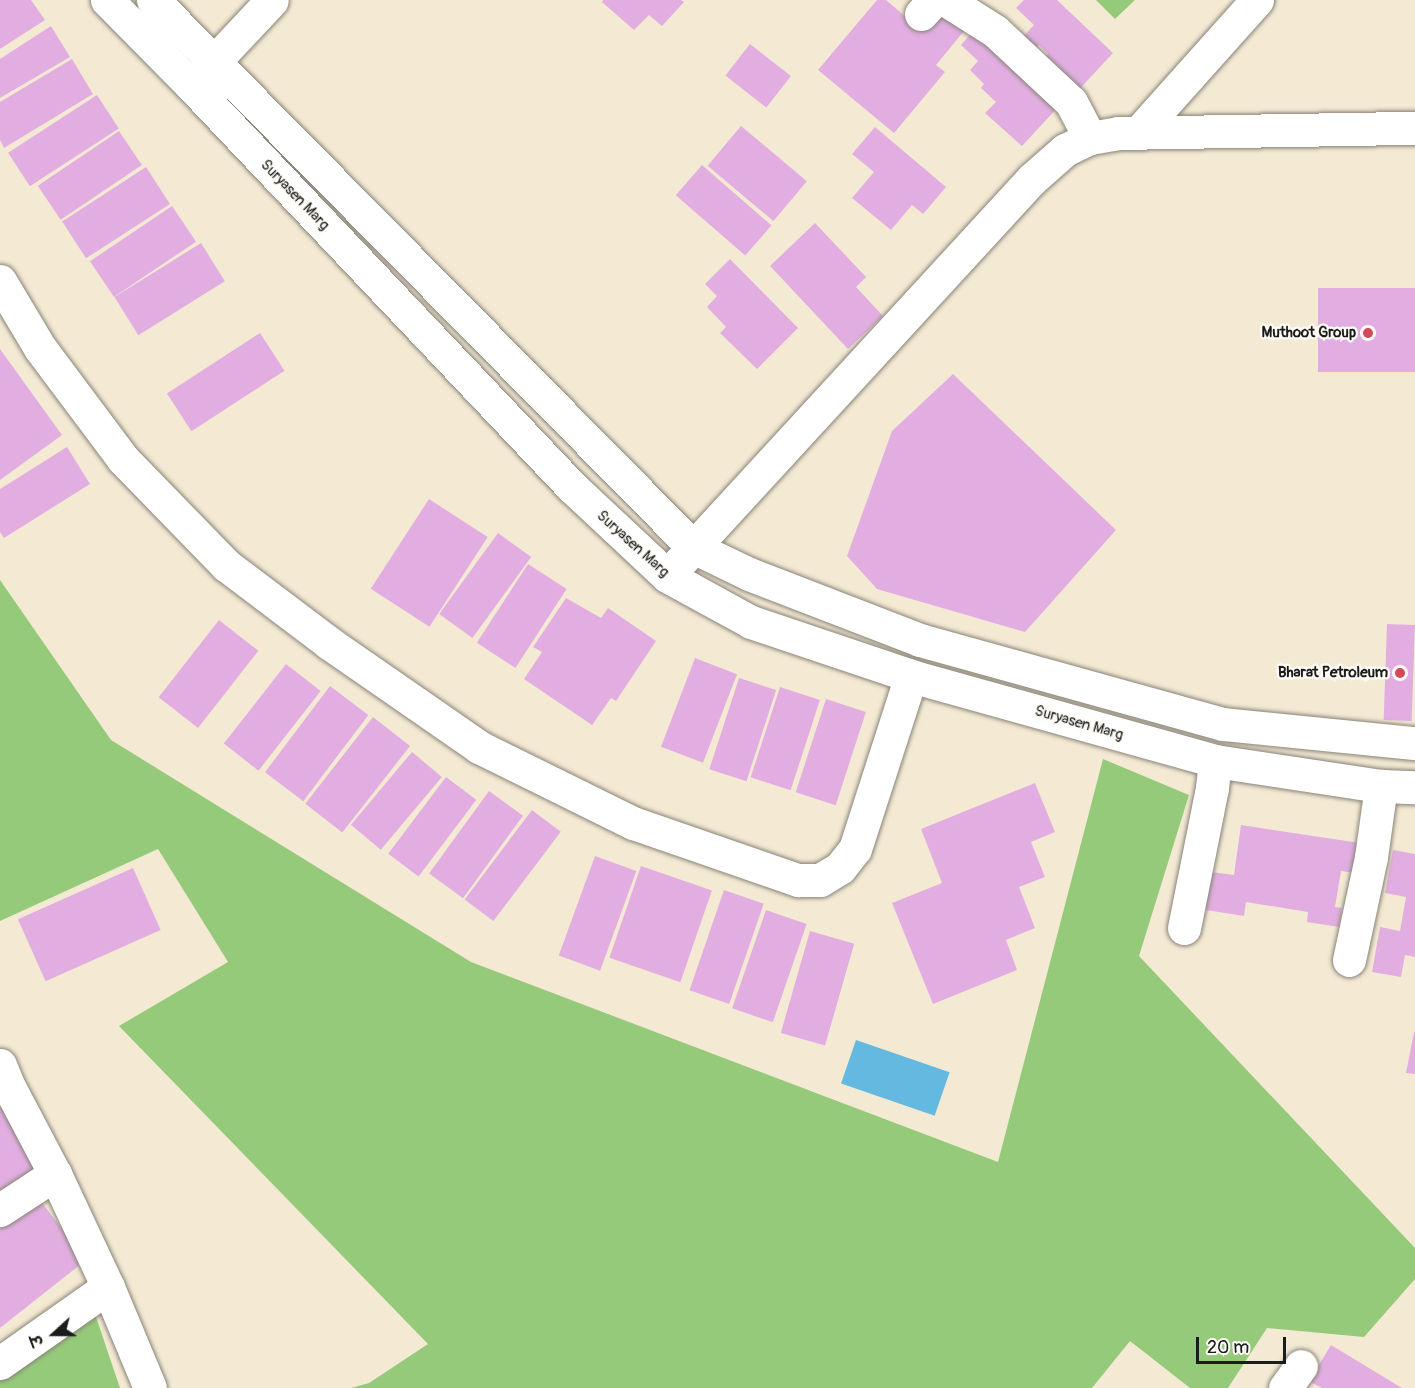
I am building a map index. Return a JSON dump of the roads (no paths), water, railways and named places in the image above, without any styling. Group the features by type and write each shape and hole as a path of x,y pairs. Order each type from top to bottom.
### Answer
{"street":[{"name":"Suryasen Marg","path":"107,0 191,85 572,487 666,576 751,622 911,676 1215,761 1381,786 1415,787"},
{"path":"153,0 693,547 749,574 920,640 1223,724 1415,743"},
{"path":"191,85 272,0"},
{"path":"1139,132 1257,0"},
{"path":"934,5 995,31 1071,102 1090,138"},
{"path":"666,576 1032,179 1065,150 1090,138 1118,133 1415,128"},
{"path":"0,281 40,348 123,459 226,565 329,643 479,747 633,823 798,880 820,880 840,868 855,849 911,676"},
{"path":"1184,928 1212,788 1215,761"},
{"path":"1349,960 1371,857 1381,786"},
{"path":"2,1075 55,1174 108,1287 150,1388"},
{"path":"0,1210 55,1174"},
{"path":"0,1363 108,1287"}],"water":[{"path":"856,1040 950,1072 935,1116 841,1083"}],"place":[{"name":"Muthoot Group","path":"1368,333"},
{"name":"Bharat Petroleum","path":"1400,673"}]}
